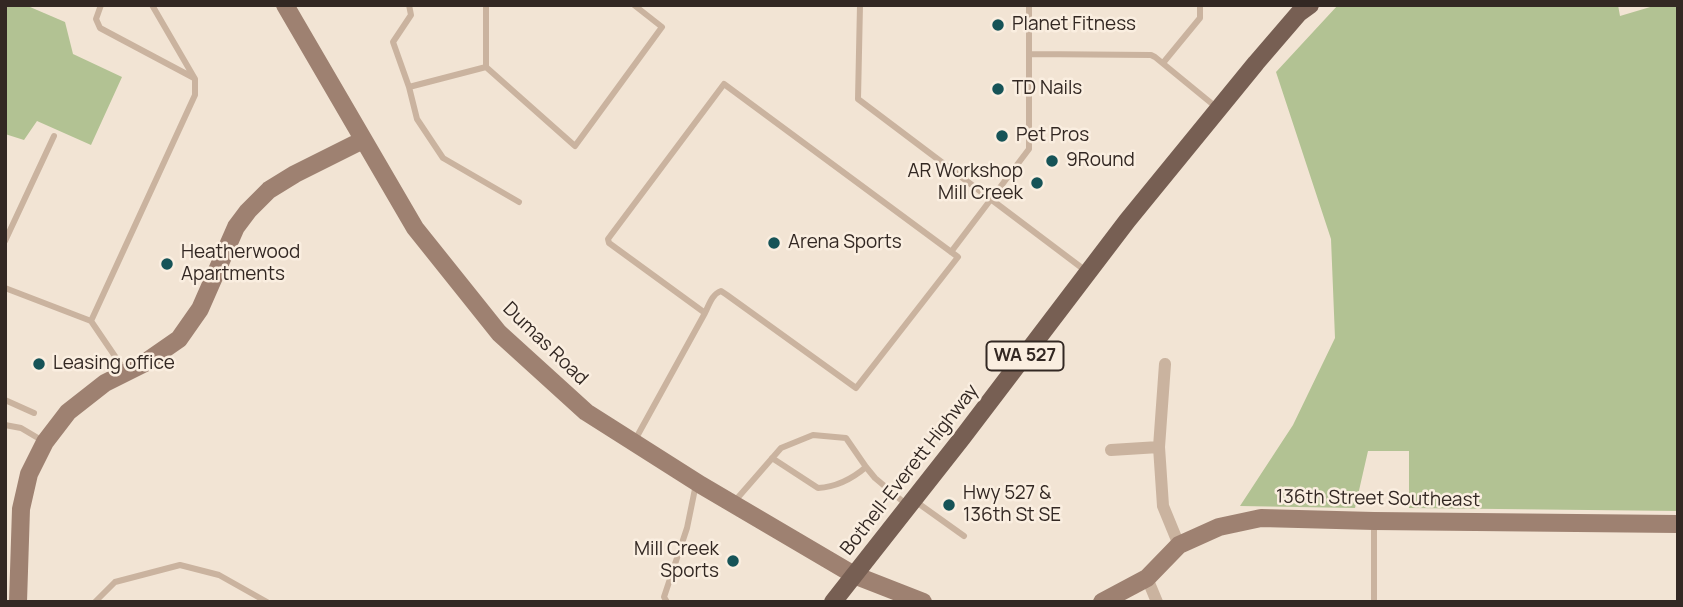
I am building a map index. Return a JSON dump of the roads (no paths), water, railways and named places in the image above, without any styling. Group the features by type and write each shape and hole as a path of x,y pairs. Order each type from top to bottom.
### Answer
{"main road":[{"name":"Bothell-Everett Highway","path":"833,602 1089,274 1127,221 1299,13 1310,5"}],"street":[{"name":"Dumas Road","path":"285,5 415,228 499,333 586,412 696,482 854,575"},
{"path":"18,602 21,509 29,474 45,442 68,412 105,383 143,364 179,339 200,309 236,227 269,190 363,140"},
{"path":"1165,365 1158,447 1163,506 1179,545"},
{"path":"1111,450 1158,447"},
{"name":"136th Street Southeast","path":"1102,602 1147,578 1179,545 1219,527 1261,518 1678,524"},
{"path":"854,575 923,602"},
{"path":"1147,578 1157,602"}],"lane":[{"path":"101,5 96,19 100,28 195,79"},
{"path":"91,321 195,95 195,79 152,5"},
{"path":"409,5 411,15 393,42 417,119 443,158 519,202"},
{"path":"486,5 486,66 575,146 662,27 634,5"},
{"path":"860,5 858,99 1089,274"},
{"path":"951,251 1029,149 1029,5"},
{"path":"1163,63 1200,18 1200,5"},
{"path":"1030,54 1151,55 1218,109"},
{"path":"409,87 486,66"},
{"path":"634,442 717,292 721,291 856,388 958,257 724,84 608,239 609,243 705,313"},
{"path":"5,241 54,136"},
{"path":"5,288 91,321 127,372"},
{"path":"5,400 34,413"},
{"path":"5,425 21,428 45,442"},
{"path":"733,503 781,448 813,435 846,438 875,478 964,536"},
{"path":"772,458 818,488 840,483 866,467"},
{"path":"667,602 664,597 687,528 696,482"},
{"path":"1374,521 1374,602"},
{"path":"95,602 115,583 180,565 219,575 267,602"}],"place":[{"name":"Planet Fitness","path":"998,25"},
{"name":"TD Nails","path":"998,89"},
{"name":"Pet Pros","path":"1002,136"},
{"name":"9Round","path":"1052,161"},
{"name":"AR Workshop Mill Creek","path":"1037,183"},
{"name":"Arena Sports","path":"774,243"},
{"name":"Heatherwood Apartments","path":"167,264"},
{"name":"Leasing office","path":"39,364"},
{"name":"Hwy 527 & 136th St SE","path":"949,505"},
{"name":"Mill Creek Sports","path":"733,561"}]}
